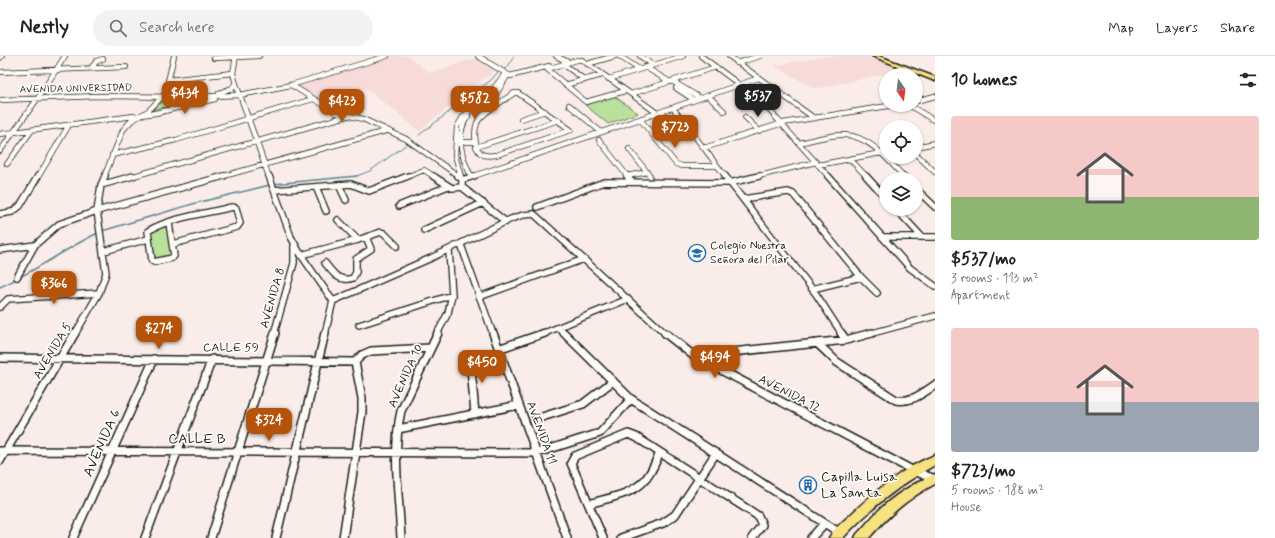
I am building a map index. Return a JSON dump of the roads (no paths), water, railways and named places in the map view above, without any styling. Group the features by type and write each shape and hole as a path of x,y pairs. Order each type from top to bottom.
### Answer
{"main road":[{"path":"874,56 935,78"},
{"path":"878,56 935,78"},
{"path":"838,536 870,505 914,471 935,460"},
{"path":"865,537 884,512 914,490 935,479"}],"street":[{"path":"0,151 39,97 65,56"},
{"path":"162,94 168,80 174,56"},
{"path":"214,58 259,56"},
{"name":"AVENIDA UNIVERSIDAD","path":"39,97 142,97 162,94 226,96 296,81 380,56"},
{"name":"AVENIDA UNIVERSIDAD","path":"0,98 239,93 291,85 387,56"},
{"path":"478,56 507,75 514,76 579,60 657,113"},
{"path":"556,56 584,80"},
{"path":"583,56 547,70 588,102 625,91"},
{"path":"587,64 615,56"},
{"path":"618,56 639,69"},
{"path":"640,56 654,65"},
{"path":"608,79 683,56"},
{"path":"701,56 736,82"},
{"path":"729,56 814,118"},
{"path":"738,63 760,56"},
{"path":"236,57 233,73 239,93 294,246 333,301 276,538"},
{"path":"91,68 97,61 103,59"},
{"path":"0,72 126,67"},
{"path":"646,67 700,98"},
{"path":"631,94 716,67"},
{"path":"168,80 233,73"},
{"path":"471,176 463,161 460,142 462,129 466,118 498,90 507,75"},
{"path":"333,301 449,251 506,222 462,186 455,155 457,127 463,117 489,94 507,75"},
{"path":"565,85 602,75"},
{"path":"461,179 759,78"},
{"path":"670,82 694,100"},
{"path":"219,93 232,88 236,83"},
{"path":"745,83 783,123 817,164 910,268 935,286"},
{"path":"291,85 337,113 363,120 406,139 461,179"},
{"path":"498,90 510,95"},
{"path":"517,93 571,130 496,155 486,156 479,152 476,144 477,123 484,115 510,95 517,93"},
{"name":"AVENIDA 5","path":"140,115 148,105 162,94"},
{"name":"AVENIDA 5","path":"0,461 3,451 62,358 99,293 106,273 97,211 101,185 123,130 131,121 148,111 162,94"},
{"path":"0,134 140,115 169,110 226,96"},
{"path":"708,96 724,111"},
{"path":"923,99 935,96"},
{"path":"142,97 148,100 148,105"},
{"path":"112,155 176,140 314,99"},
{"path":"569,105 601,132"},
{"path":"704,148 783,123 879,107"},
{"path":"673,108 812,289 846,340"},
{"path":"520,119 545,111"},
{"path":"920,112 935,122"},
{"path":"101,185 347,116"},
{"path":"745,117 759,131"},
{"path":"640,119 676,164 682,166 717,166"},
{"path":"460,142 476,144 558,120"},
{"path":"0,214 12,212 20,206 69,125"},
{"path":"7,164 32,130"},
{"path":"17,277 35,244 55,226 97,211 386,131"},
{"path":"799,143 840,135 851,136 879,151"},
{"path":"599,140 631,181"},
{"path":"923,146 935,143"},
{"path":"627,176 649,174 628,149"},
{"path":"537,207 600,183 631,181 730,183 817,164 879,154"},
{"path":"850,159 879,190"},
{"path":"923,161 935,172"},
{"path":"893,164 900,172"},
{"path":"274,190 354,184 364,190 368,190 424,170 454,189 462,186"},
{"path":"339,185 346,200"},
{"path":"399,206 448,186"},
{"path":"316,187 326,211"},
{"path":"743,199 788,192 793,194 861,277 877,293"},
{"path":"923,196 935,207"},
{"path":"424,230 482,203"},
{"path":"169,223 174,244 174,257 154,262 152,261 148,240 149,229 169,223 234,206 236,208 240,223 237,227 174,244"},
{"name":"AVENIDA 12","path":"506,222 528,214 537,216 671,338 694,356 914,471 935,479"},
{"path":"902,216 922,237"},
{"path":"338,220 358,240"},
{"path":"294,263 303,258 382,232 397,246"},
{"path":"882,237 935,237"},
{"path":"325,262 339,279 345,280 353,278 356,272 356,259 371,249 366,238"},
{"path":"104,251 148,240"},
{"path":"0,251 35,244"},
{"name":"AVENIDA 11","path":"461,245 568,538"},
{"name":"AVENIDA 8","path":"211,538 267,360 294,263 294,246"},
{"name":"AVENIDA 10","path":"401,538 397,453 398,429 401,411 448,313 452,294 449,251"},
{"path":"479,297 584,260"},
{"path":"812,289 861,277"},
{"path":"0,308 8,300 99,293"},
{"path":"360,325 452,294"},
{"path":"498,349 559,328 628,299"},
{"path":"694,356 846,340 935,316"},
{"path":"559,328 631,399 824,524 838,536"},
{"path":"817,343 837,362 896,400 903,402 909,401 935,385"},
{"path":"343,538 361,421 362,405 355,362 358,357 371,351 430,348"},
{"path":"470,357 475,414"},
{"name":"CALLE 59","path":"0,358 212,359 355,362"},
{"name":"AVENIDA 6","path":"73,538 154,359"},
{"path":"145,538 212,359"},
{"path":"536,419 583,404 613,381"},
{"name":"CALLE B","path":"3,451 537,453 600,433 631,399"},
{"path":"398,429 519,405"},
{"path":"603,538 571,463 575,456 628,434 636,437 758,516 762,525 752,538"},
{"path":"589,504 626,491 640,484 652,470 660,453"},
{"path":"621,538 663,523 675,515 684,504 699,478 716,454"},
{"path":"811,538 824,524"}],"waterway":[{"path":"503,70 508,67 514,56"},
{"path":"419,135 491,80 498,72"},
{"path":"357,176 370,171 407,144"},
{"path":"273,184 357,176"},
{"path":"102,231 196,203 270,185"},
{"path":"0,287 98,233"}],"place":[{"name":"Colegio Nuestra Señora del Pilar","path":"697,253"},
{"name":"Capilla Luisa La Santa","path":"808,485"}]}
